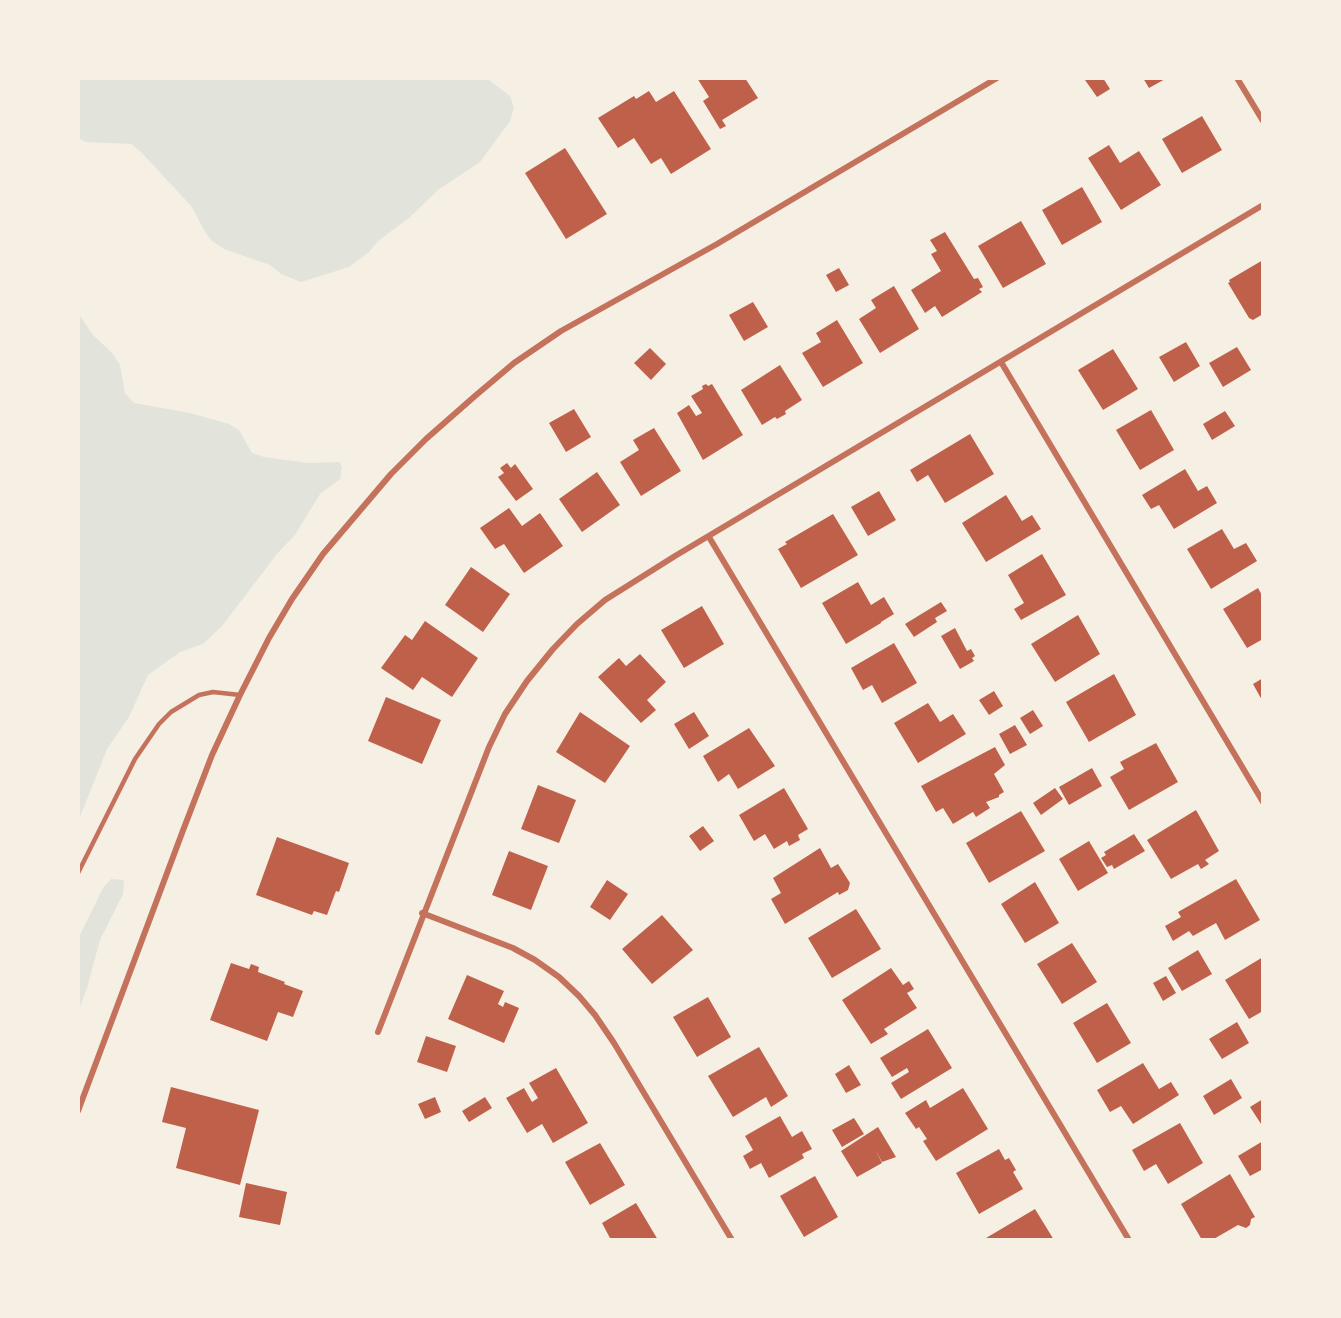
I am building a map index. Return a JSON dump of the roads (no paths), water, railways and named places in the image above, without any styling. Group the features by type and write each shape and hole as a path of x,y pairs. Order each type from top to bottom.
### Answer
{"street":[{"path":"78,1111 212,755 240,695 292,599 352,518 391,474 426,439 506,370 561,331 717,244 997,78"},
{"path":"1237,78 1263,121"},
{"path":"378,1032 422,913 489,747 505,714 527,681 561,641 605,600 675,555 709,537 1263,205"},
{"path":"1000,362 1263,801"},
{"path":"709,537 1129,1240"},
{"path":"422,913 513,948 559,977 579,996 614,1043 732,1240"}],"lane":[{"path":"78,873 135,759 159,724 171,712 200,695 213,692 240,695"}]}
